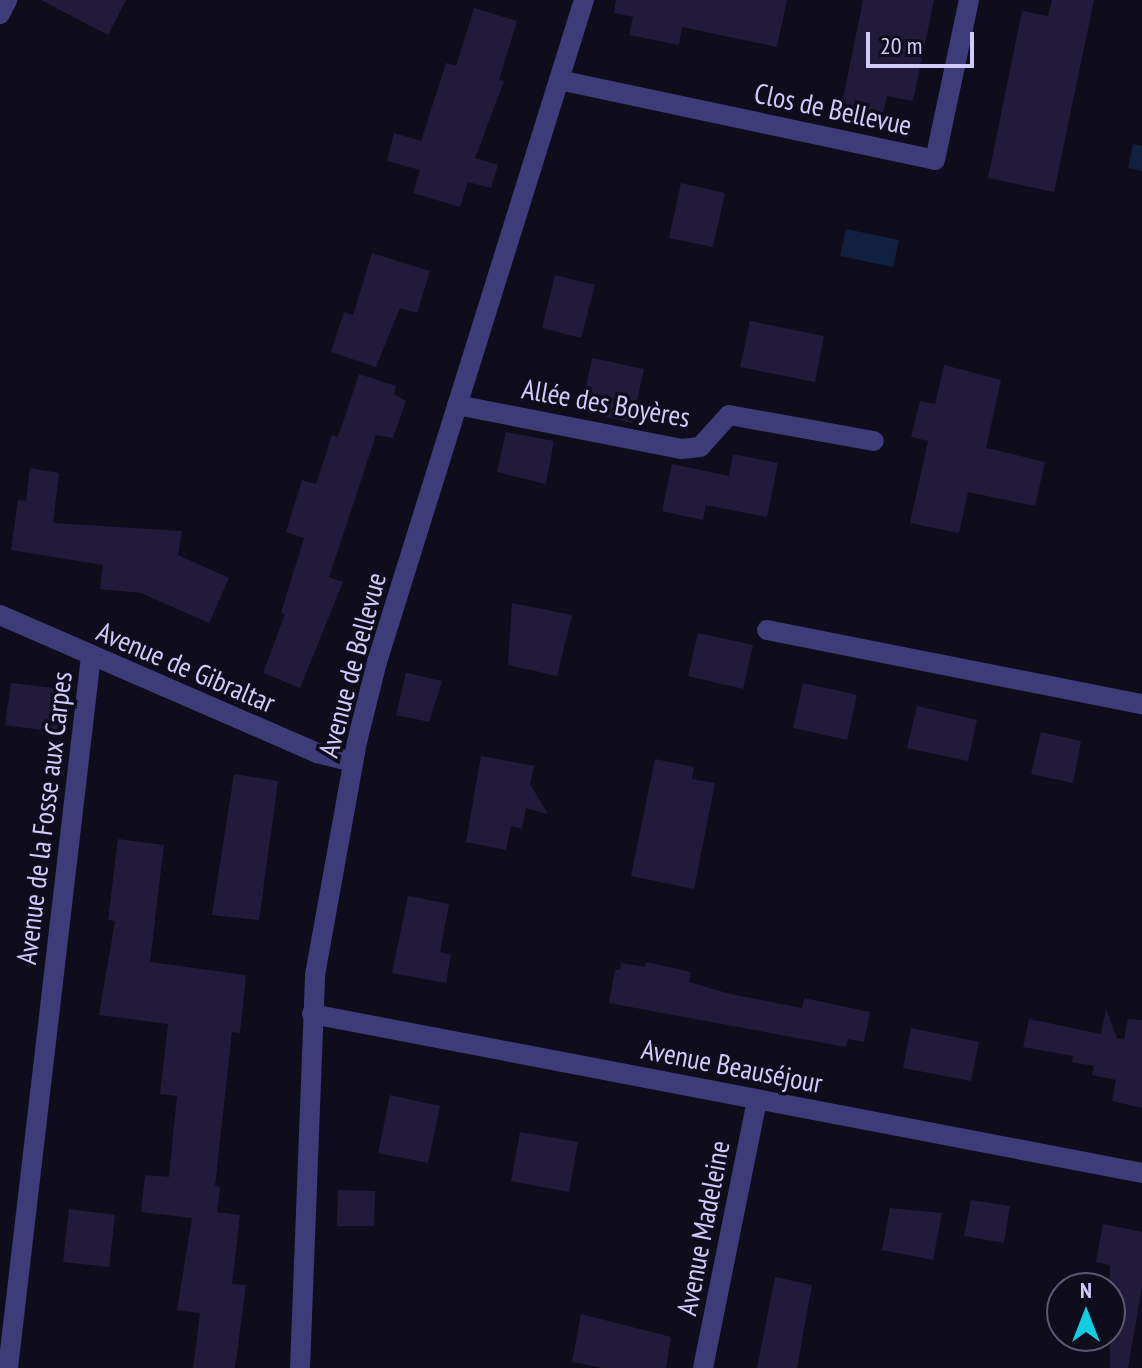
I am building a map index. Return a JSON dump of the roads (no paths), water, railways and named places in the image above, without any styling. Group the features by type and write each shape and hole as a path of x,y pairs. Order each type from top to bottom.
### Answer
{"street":[{"path":"0,14 7,0"},
{"name":"Avenue de Bellevue","path":"300,1368 312,1014 353,762 377,662 584,0"},
{"name":"Clos de Bellevue","path":"559,80 935,160 969,0"},
{"name":"Allée des Boyères","path":"457,405 681,449 700,447 729,415 874,441"},
{"name":"Avenue de Gibraltar","path":"0,615 317,753 353,762"},
{"path":"767,630 1142,704"},
{"name":"Avenue de la Fosse aux Carpes","path":"8,1368 91,656"},
{"name":"Avenue Beauséjour","path":"312,1014 1142,1173"},
{"name":"Avenue Madeleine","path":"703,1368 757,1100"}],"water":[{"path":"1133,144 1142,146 1142,171 1128,168"},
{"path":"846,229 899,240 893,267 840,256"}]}
